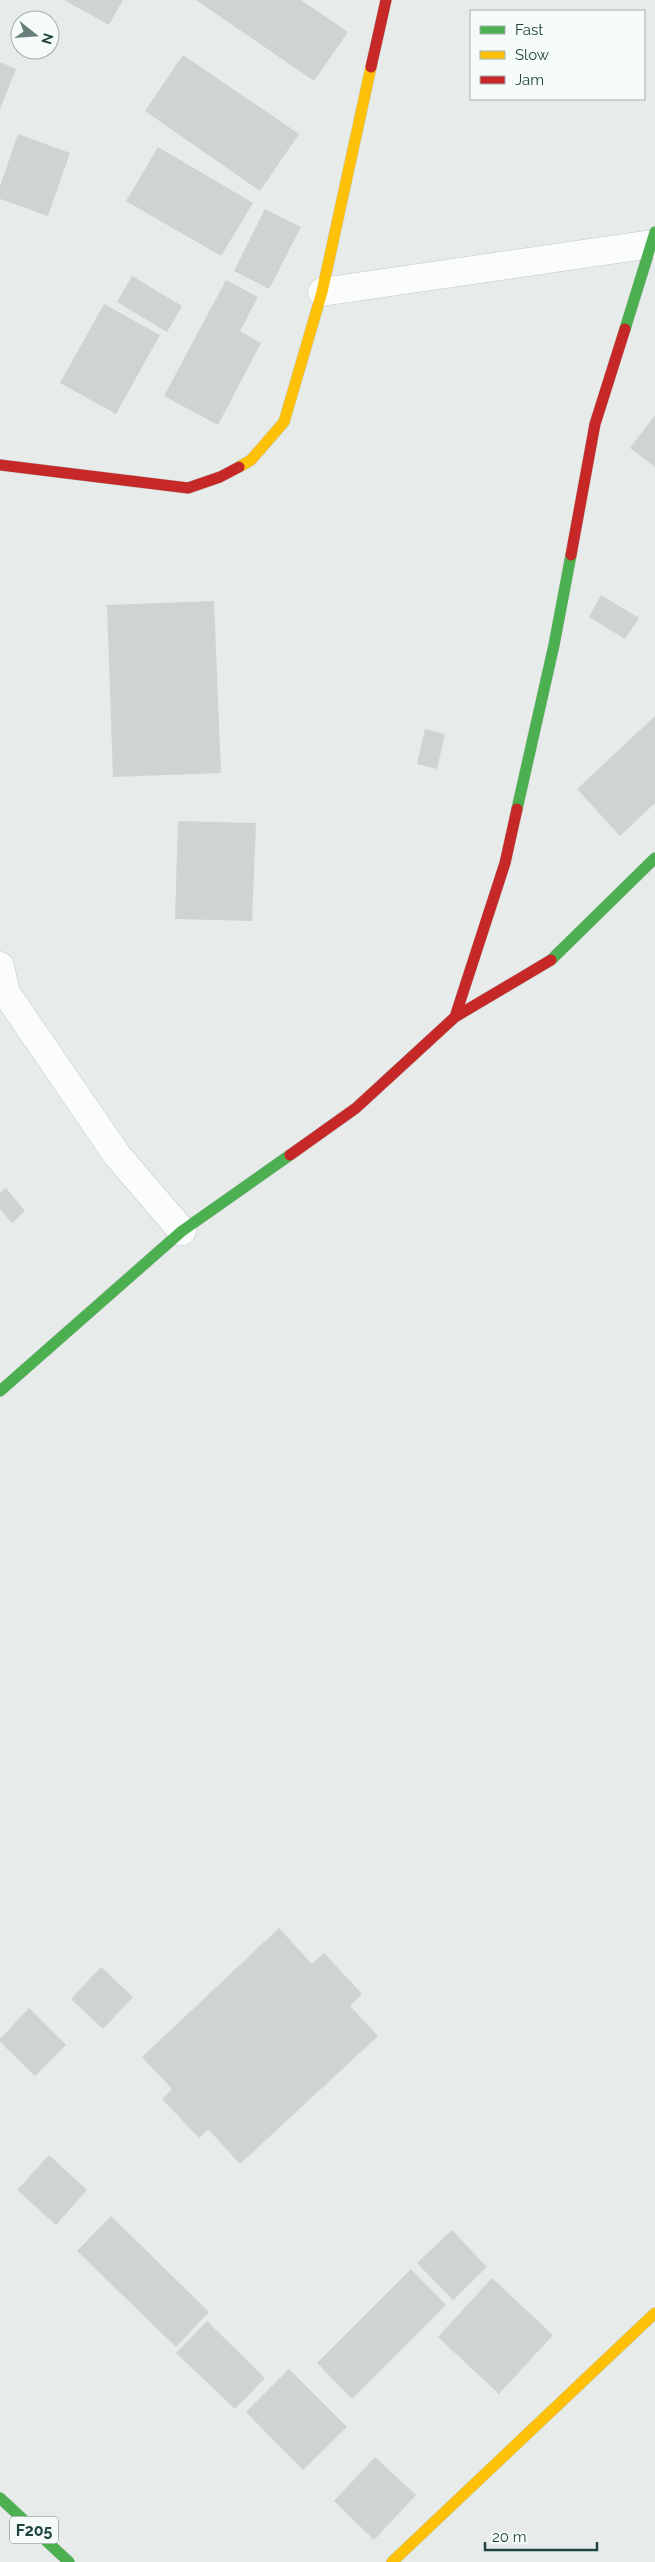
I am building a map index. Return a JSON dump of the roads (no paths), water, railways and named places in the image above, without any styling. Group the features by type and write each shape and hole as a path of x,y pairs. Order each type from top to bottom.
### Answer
{"street":[{"path":"0,465 188,488 220,477 251,460 284,422 322,292 380,4"},
{"path":"322,292 654,240 595,424 554,645 505,863 455,1017"},
{"path":"0,1390 182,1231 356,1108 455,1017 553,959 655,858"},
{"path":"0,966 6,993 117,1155 182,1231"},
{"path":"392,2562 655,2313"},
{"name":"F205","path":"0,2498 69,2562"}]}
